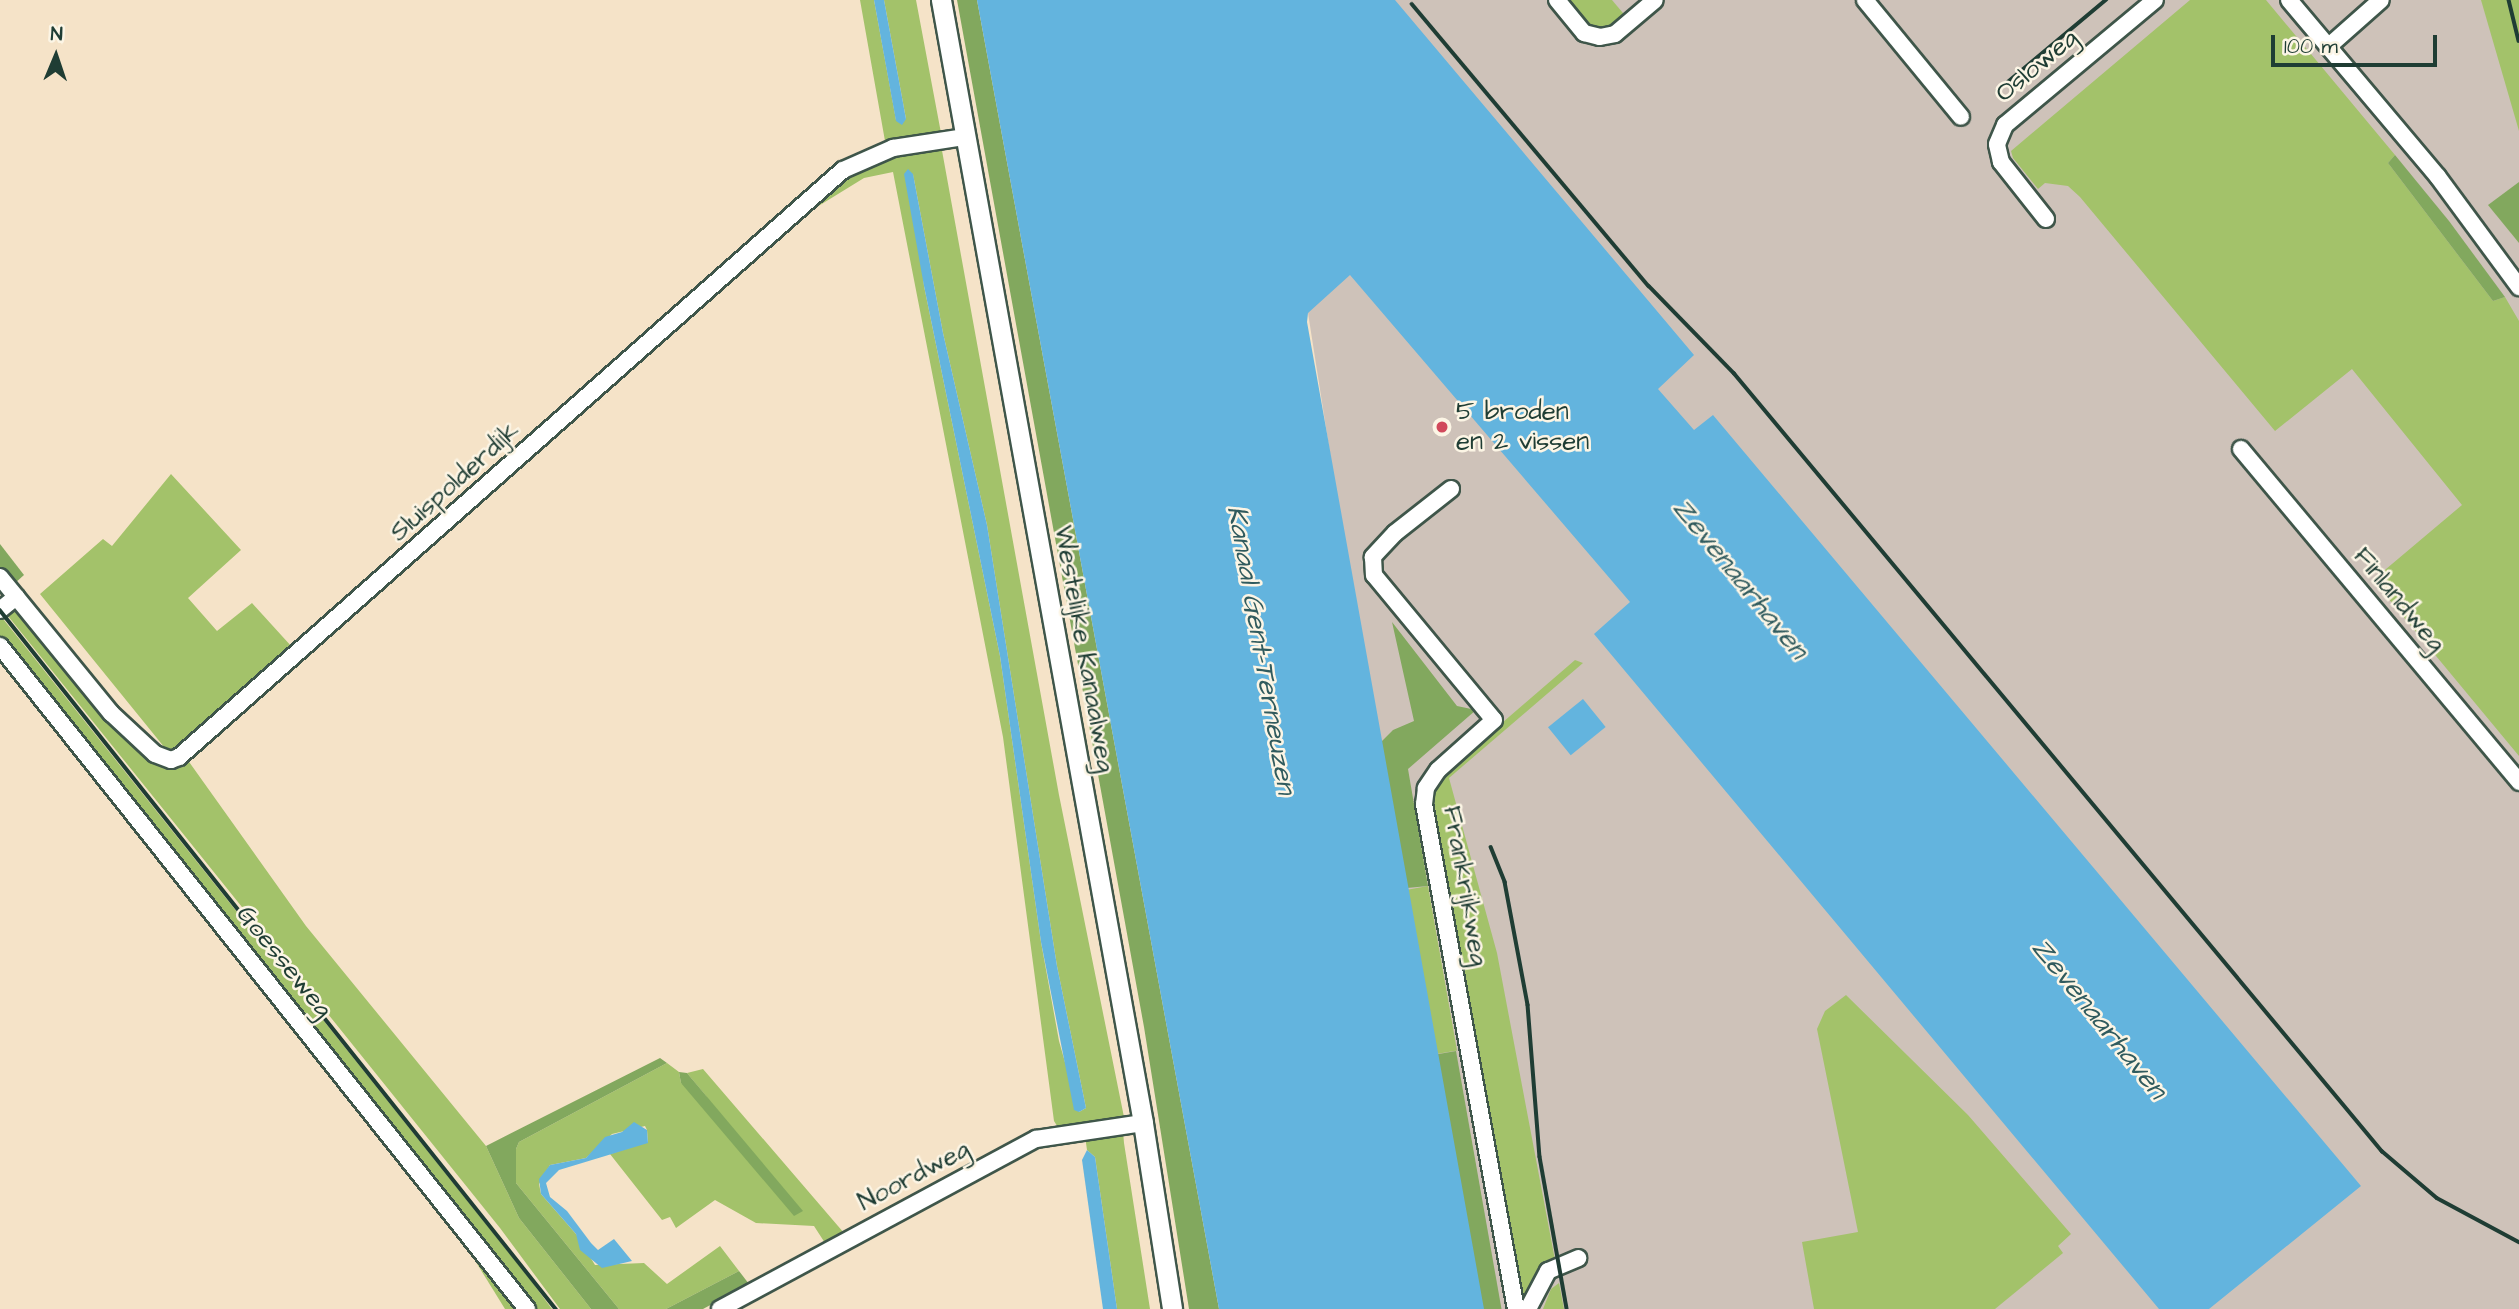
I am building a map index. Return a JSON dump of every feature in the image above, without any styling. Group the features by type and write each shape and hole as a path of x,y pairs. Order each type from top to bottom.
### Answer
{"main road":[{"name":"Westelijke Kanaalweg","path":"940,0 1143,1123 1172,1309"}],"street":[{"path":"1557,0 1584,33 1601,37 1615,34 1655,0"},
{"path":"1866,0 1961,117"},
{"name":"Osloweg","path":"2046,219 2001,162 1997,144 2005,125 2155,0"},
{"path":"2289,0 2454,197 2519,287"},
{"path":"2329,46 2381,0"},
{"name":"Sluispolderdijk","path":"0,578 111,713 155,754 171,760 179,757 843,170 893,148 965,137"},
{"name":"Finlandweg","path":"2241,449 2519,782"},
{"name":"Frankrijkweg","path":"1451,489 1373,557 1374,575 1494,720 1438,770 1426,788 1424,804 1516,1309"},
{"path":"0,610 16,597"},
{"name":"Goesseweg","path":"0,646 527,1309"},
{"name":"Noordweg","path":"720,1309 1036,1139 1143,1123"},
{"path":"1528,1309 1548,1272 1578,1258"}],"shaded area":[{"path":"1259,0 2492,0 2519,102 2519,1309 1464,1309"}],"green space":[{"path":"860,0 874,0 896,120 906,119 884,0 916,0 941,133 891,144 885,141"},
{"path":"957,0 977,0 1219,1309 1189,1309 1144,1027"},
{"path":"1561,0 1612,0 1628,19 1615,31 1591,32"},
{"path":"2190,0 2266,0 2395,155 2388,163 2493,301 2505,297 2519,321 2519,756 2373,580 2462,505 2352,369 2275,431 2080,197 2068,186 2045,183 2038,189 2013,158 2011,151"},
{"path":"2481,0 2519,0 2519,131"},
{"path":"941,145 1059,795 1125,1122 1059,1129 1054,1121 1003,737 893,172 864,178 786,226 860,163","holes":["913,174 943,333 987,525 1057,966 1086,1108 1079,1112 1059,1041 1041,942 1000,656 924,286"]},
{"path":"2395,155 2449,221 2505,297 2493,301 2388,163"},
{"path":"2519,182 2519,243 2488,205"},
{"path":"171,474 241,550 188,598 217,631 252,603 292,647 169,753 40,594 103,539 112,546"},
{"path":"0,544 24,575 14,584 0,568"},
{"path":"14,607 163,764 187,759 306,926 486,1146 519,1218 591,1309 560,1309 500,1228 4,611"},
{"path":"0,615 552,1309 531,1309 0,642"},
{"path":"1392,622 1457,706 1476,710 1408,769 1428,886 1407,888 1381,742 1393,730 1414,721"},
{"path":"1575,660 1583,663 1449,778 1497,953 1555,1260 1530,1296 1520,1301 1432,791 1459,760"},
{"path":"1428,886 1457,1050 1436,1054 1407,890"},
{"path":"1846,995 1968,1115 2071,1234 2058,1246 2063,1253 1995,1309 1814,1309 1802,1242 1858,1232 1817,1029 1825,1011"},
{"path":"1456,1051 1501,1309 1482,1309 1437,1054"},
{"path":"660,1058 667,1063 519,1142 516,1149 516,1183 619,1309 591,1309 519,1218 486,1146"},
{"path":"667,1063 679,1072 681,1083 707,1097 687,1073 703,1069 844,1233 825,1243 814,1226 756,1223 715,1200 676,1228 670,1217 662,1220 610,1154 648,1142 645,1126 612,1134 586,1158 550,1165 539,1184 541,1194 576,1234 595,1265 644,1263 667,1284 720,1246 739,1271 666,1309 619,1309 516,1183 516,1149 519,1142"},
{"path":"679,1072 687,1073 803,1211 794,1216 681,1083"},
{"path":"1123,1131 1150,1309 1117,1309 1095,1157 1087,1150 1085,1136"},
{"path":"466,1246 514,1304 518,1309 505,1309"},
{"path":"739,1271 749,1284 703,1309 666,1309"},
{"path":"1559,1283 1564,1309 1543,1309 1551,1289"}],"water":[{"path":"874,0 884,0 906,119 902,125 896,121"},
{"path":"977,0 1395,0 1694,355 1658,389 1694,430 1713,415 2361,1186 2209,1309 2159,1309 1594,634 1630,602 1350,275 1308,313 1307,322 1484,1309 1219,1309"},
{"path":"908,169 913,174 943,333 987,525 1057,966 1086,1108 1079,1112 1074,1110 1041,942 1000,656 924,286 904,174"},
{"path":"1583,699 1606,727 1571,755 1548,727"},
{"path":"634,1122 647,1130 648,1143 559,1170 546,1183 550,1197 567,1211 598,1250 614,1239 632,1261 602,1268 580,1250 576,1234 541,1194 539,1179 550,1165 586,1158 605,1137 622,1132"},
{"path":"1087,1150 1095,1157 1117,1309 1103,1309 1082,1160"}],"railway":[{"path":"1997,91 2106,0"},
{"path":"2509,0 2519,41"},
{"path":"1412,4 1649,286 1734,373 2382,1151 2437,1198 2519,1242"},
{"path":"0,610 556,1309"},
{"path":"1491,847 1505,882 1528,1005 1540,1157 1567,1309"}],"place":[{"name":"5 broden en 2 vissen","path":"1442,427"}],"water label":[{"name":"Zevenaarhaven","path":"1740,579"},
{"name":"Kanaal Gent-Terneuzen","path":"1261,650"},
{"name":"Zevenaarhaven","path":"2099,1019"}]}
